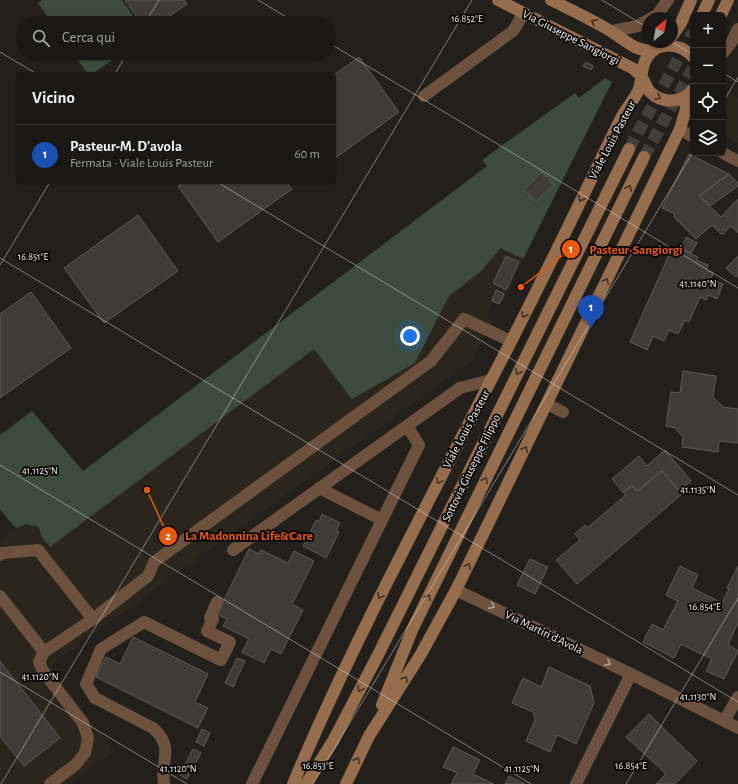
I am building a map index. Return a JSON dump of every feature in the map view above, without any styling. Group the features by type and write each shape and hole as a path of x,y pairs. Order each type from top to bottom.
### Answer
{"main road":[{"name":"Via Giuseppe Sangiorgi","path":"498,0 626,64 641,76"},
{"name":"Via Giuseppe Sangiorgi","path":"551,0 612,31 637,49 644,51 656,48"},
{"path":"678,27 691,0"},
{"path":"703,12 709,0"},
{"path":"722,12 728,0"},
{"name":"Via Giuseppe Sangiorgi","path":"678,47 690,54"},
{"name":"Viale Louis Pasteur","path":"293,784 310,743 367,620 511,341 621,118 634,99 647,58 659,48"},
{"path":"641,76 650,93 658,98 671,101 684,97 690,92"},
{"path":"346,784 369,736 421,654 456,590 680,129 686,109 684,97"},
{"name":"Sottovia Giuseppe Filippo","path":"306,784 333,741 379,653 629,149"},
{"name":"Sottovia Giuseppe Filippo","path":"369,736 413,628 644,157"}],"street":[{"path":"659,12 668,0"},
{"path":"424,96 513,31 524,13"},
{"path":"612,31 638,26 642,24"},
{"path":"726,50 738,29"},
{"path":"680,129 690,135"},
{"path":"726,155 738,161"},
{"path":"50,784 75,765 85,753 88,738 83,723 43,671 39,662 44,652 93,619 148,576 154,562 431,361 464,319 511,341"},
{"path":"233,550 460,388 491,380"},
{"path":"547,404 563,412"},
{"path":"252,784 419,445 408,426"},
{"path":"319,488 382,520"},
{"path":"0,555 2,553 38,550 93,619"},
{"name":"Via Martiri d'Avola","path":"456,590 738,728"},
{"path":"0,596 44,652"},
{"path":"164,784 166,748 164,740 152,728 95,698 86,684 101,649 144,622 221,660 230,642 207,631 213,619 210,618 217,602"},
{"path":"576,784 630,674"},
{"path":"724,721 738,697"}],"shaded area":[{"path":"726,89 738,99 738,143 726,137"},
{"path":"487,166 542,223 502,303 495,300 487,315 494,319 473,360 49,666 115,752 68,784 0,784 0,539 16,528 0,510 0,435 32,411 83,471"}],"green space":[{"path":"42,0 122,0 133,16 47,16 38,3"},
{"path":"78,60 112,60 95,72 87,72"},
{"path":"605,78 612,82 523,259 501,248 479,273 449,296 415,363 352,399 314,349 50,547 41,536 39,527 26,524 16,528 0,510 0,435 32,411 83,471 487,166 482,160 575,93 579,98"}],"building":[{"path":"125,0 184,0 187,4 169,16 136,16"},
{"path":"359,57 399,112 336,158 336,74"},
{"path":"586,62 593,66 591,70 583,66"},
{"path":"689,154 690,156 693,156 729,174 699,196 721,217 738,199 738,233 731,226 722,235 712,225 696,239 674,217 675,214 662,208"},
{"path":"542,172 554,185 536,201 524,189"},
{"path":"729,174 738,183 738,186 710,206 699,196"},
{"path":"182,184 288,184 292,189 218,242 178,186"},
{"path":"138,215 178,271 104,323 64,268"},
{"path":"686,237 697,243 691,253 681,249"},
{"path":"673,246 698,257 696,260 708,265 706,270 713,273 711,279 723,284 717,299 709,295 706,300 700,297 689,322 685,320 678,334 669,330 664,341 653,336 647,350 630,342"},
{"path":"506,256 519,262 506,290 493,283"},
{"path":"738,256 738,275 736,277 726,268"},
{"path":"496,290 504,294 499,304 492,301"},
{"path":"31,292 71,348 0,398 0,314"},
{"path":"683,371 716,376 713,397 723,407 738,409 738,443 719,441 718,452 682,447 683,437 675,428 666,426 671,392 680,393"},
{"path":"665,450 691,481 679,491 662,471 637,491 632,485 623,492 612,479 639,456 647,466"},
{"path":"662,471 682,494 577,584 556,560 580,540 575,534 585,525 587,528 626,495 623,492 632,485 637,491"},
{"path":"322,514 340,523 336,531 339,532 326,558 303,546 316,520 319,522"},
{"path":"249,549 259,554 261,550 288,563 294,551 314,561 292,604 303,610 281,654 271,649 264,663 242,652 249,639 223,626 227,619 217,614"},
{"path":"530,559 548,567 535,594 517,585"},
{"path":"680,566 698,575 692,588 722,603 729,589 727,588 738,566 738,623 728,644 738,651 724,679 706,671 712,659 681,644 674,658 643,642 652,624 663,630 678,601 666,595"},
{"path":"133,637 208,674 195,702 208,708 198,728 96,677 106,657 120,664"},
{"path":"237,658 245,661 233,687 225,683"},
{"path":"0,661 60,738 24,766 0,736"},
{"path":"549,667 590,686 594,703 576,744 557,735 550,752 526,741 535,720 533,712 512,703 523,678 541,687"},
{"path":"649,714 697,761 675,784 656,784 666,774 626,737"},
{"path":"202,729 210,733 204,746 196,742"},
{"path":"453,747 480,760 473,774 494,784 451,784 457,773 443,767"},
{"path":"193,749 201,753 187,779 180,775"},
{"path":"509,776 525,784 505,784"}],"tunnel":[{"path":"629,149 690,37"},
{"path":"644,157 690,73"}],"place":[{"name":"Pasteur-Sangiorgi","path":"521,287"},
{"name":"Pasteur-M. D'avola","path":"591,328"},
{"name":"La Madonnina Life&Care","path":"147,490"}]}
